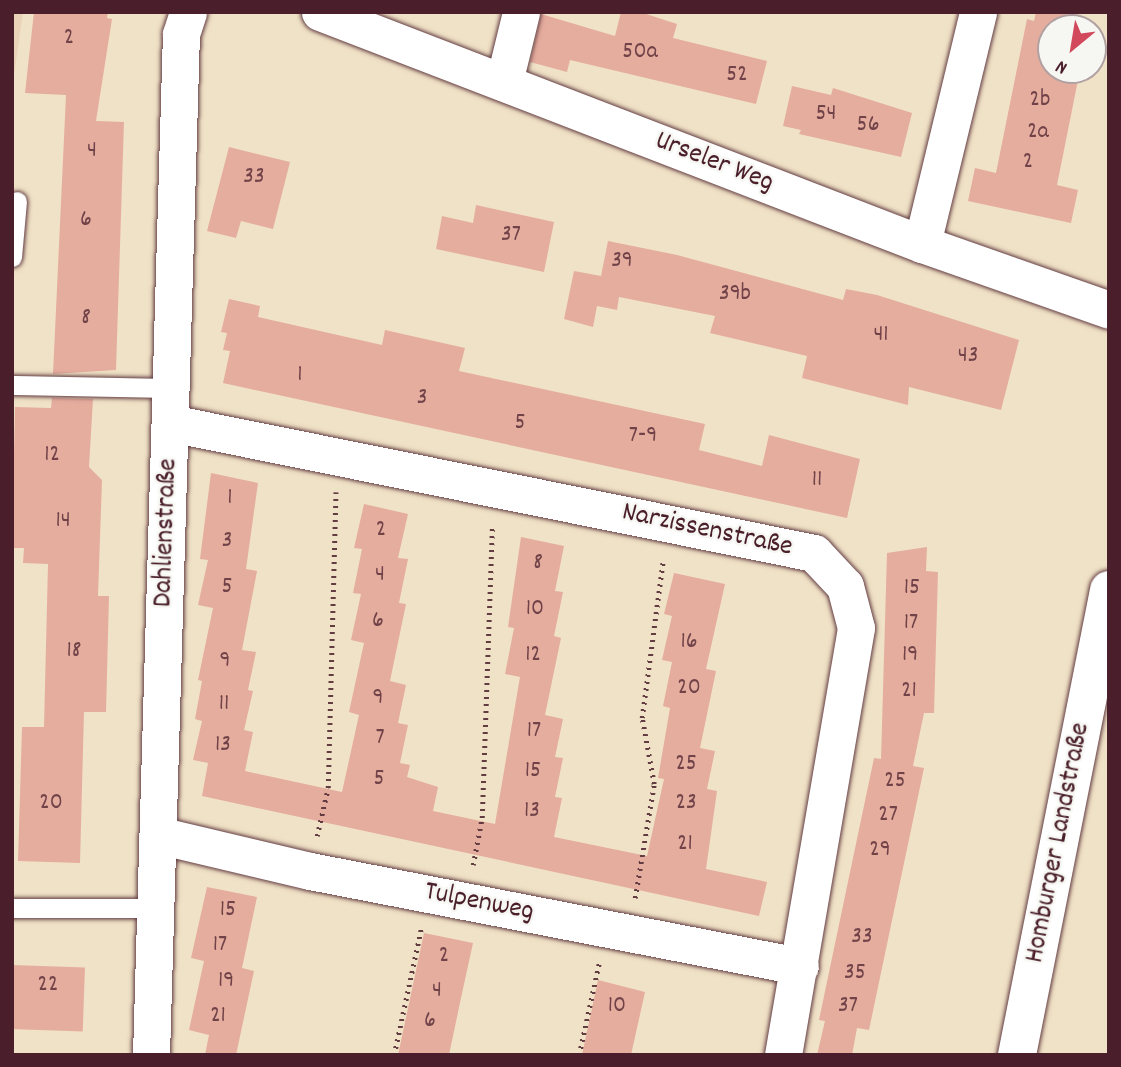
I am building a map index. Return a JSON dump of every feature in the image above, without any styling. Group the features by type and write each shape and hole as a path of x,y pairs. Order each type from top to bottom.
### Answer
{"street":[{"name":"Dahlienstraße","path":"151,1055 181,34 188,12"},
{"name":"Urseler Weg","path":"320,12 922,244 1109,310"},
{"path":"504,82 521,12"},
{"path":"922,244 978,12"},
{"name":"Narzissenstraße","path":"171,406 337,456 814,552 845,586 856,628 783,1055"},
{"name":"Homburger Landstraße","path":"1017,1055 1109,590"},
{"name":"Tulpenweg","path":"159,835 310,871 800,966"}],"lane":[{"path":"12,257 17,201"},
{"path":"12,385 171,406"},
{"path":"12,908 156,908"}],"path":[{"path":"310,871 328,788 337,456"},
{"path":"467,901 482,818 494,489"},
{"path":"579,1055 617,931 654,784 642,718 667,522"},
{"path":"394,1055 429,894"}],"shaded area":[{"path":"12,12 23,12 12,89"}],"building":[{"path":"34,12 108,12 107,18 112,19 96,121 124,122 116,370 53,374 66,95 25,93"},
{"path":"621,12 640,12 677,24 673,38 767,61 756,104 570,60 567,72 530,62 541,14 615,36"},
{"path":"1036,12 1068,12 1037,14 1037,84 1077,84 1057,185 1078,190 1071,223 968,201 975,168 996,173 1027,19 1034,21"},
{"path":"792,86 831,95 833,88 912,113 901,157 799,134 801,130 783,126"},
{"path":"229,147 290,162 273,229 241,221 236,238 207,231"},
{"path":"476,205 554,222 544,272 436,249 442,216 473,223"},
{"path":"608,241 677,255 843,300 846,289 877,295 1019,340 1001,410 909,387 908,405 802,378 807,356 710,333 715,316 619,297 617,310 597,306 593,327 564,319 574,271 601,276"},
{"path":"229,299 260,306 258,317 382,345 385,330 465,348 459,371 705,424 699,450 762,466 769,435 860,459 847,518 223,383 230,351 223,350 227,333 221,332"},
{"path":"52,398 93,399 89,467 102,480 98,596 109,596 106,712 84,712 80,863 18,861 22,727 44,727 48,564 23,563 24,548 12,548 15,407 51,408"},
{"path":"211,473 258,483 246,569 257,571 242,650 256,652 248,690 253,691 244,730 253,732 245,771 291,781 342,792 359,715 349,712 364,643 351,640 361,594 353,593 362,549 354,548 364,504 408,514 398,558 408,559 399,603 406,604 390,681 406,685 398,723 408,725 400,763 410,765 407,777 438,787 433,811 495,824 520,677 505,674 514,628 508,627 521,537 564,546 555,591 563,592 554,636 561,638 545,715 563,719 555,757 563,758 555,797 562,798 554,837 647,856 664,779 658,778 670,708 663,706 672,662 662,660 672,616 664,614 674,573 725,584 706,669 716,671 700,748 715,751 707,789 717,791 706,869 767,882 759,916 202,796 208,763 193,760 202,721 195,719 202,681 198,680 213,608 198,605 208,560 200,559"},
{"path":"927,547 926,571 938,572 934,713 924,713 913,766 924,768 869,1030 857,1028 852,1055 817,1055 825,1021 819,1020 874,758 881,759 887,553"},
{"path":"207,887 257,897 242,968 254,971 236,1055 205,1055 209,1035 189,1030 204,961 191,958"},
{"path":"424,933 473,943 449,1055 398,1055"},
{"path":"12,965 85,968 83,1032 12,1029"},
{"path":"598,980 645,992 631,1055 582,1055"}]}
